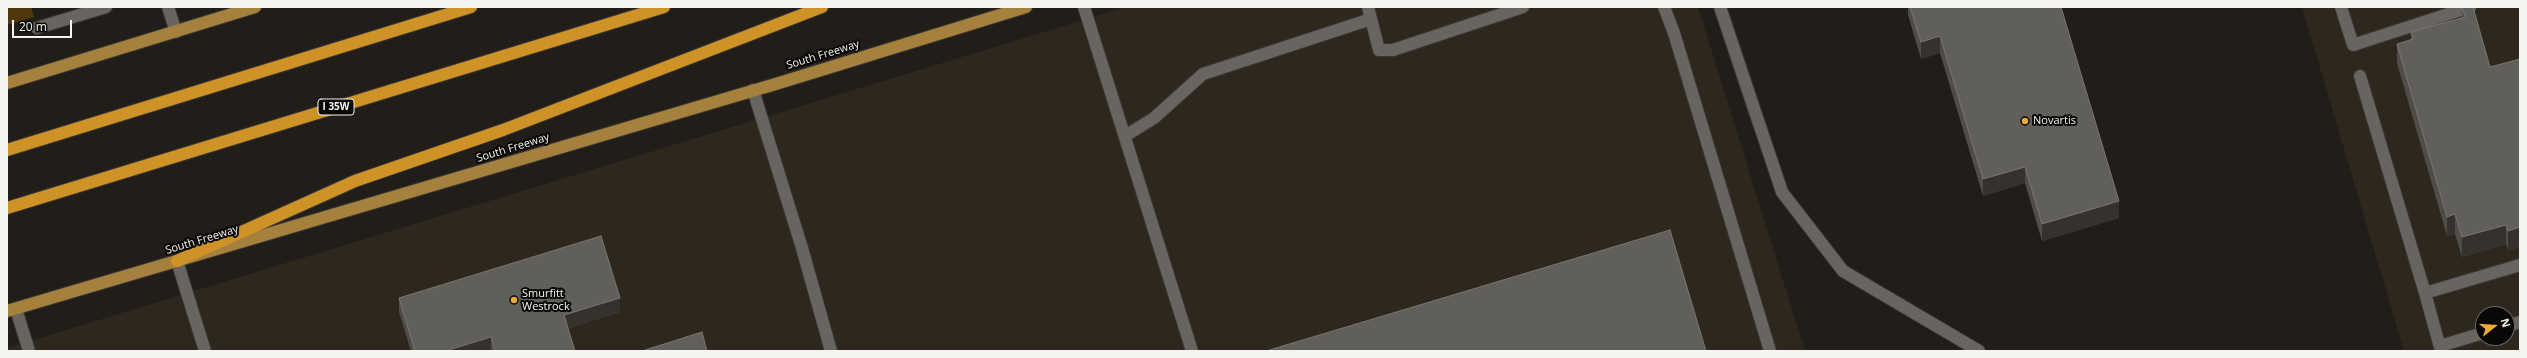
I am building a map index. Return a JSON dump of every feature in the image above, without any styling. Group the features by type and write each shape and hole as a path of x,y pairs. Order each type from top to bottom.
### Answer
{"highway":[{"path":"7,150 470,7"},
{"name":"I 35W","path":"7,208 664,7"},
{"path":"177,261 355,182 502,130 822,7"}],"main road":[{"path":"7,83 255,7"},
{"name":"South Freeway","path":"11,310 753,90 1026,7"}],"street":[{"path":"37,28 106,7"},
{"path":"168,7 176,32"},
{"path":"1084,7 1192,351"},
{"path":"1368,7 1379,50 1392,50 1523,7"},
{"path":"1664,7 1674,33 1770,351"},
{"path":"1720,7 1782,192 1843,271 1979,351"},
{"path":"2342,7 2353,45 2470,7"},
{"path":"1125,136 1154,118 1203,74 1371,19"},
{"path":"2360,76 2441,348 2475,336"},
{"path":"753,90 802,248 831,351"},
{"path":"177,261 205,351"},
{"path":"2425,293 2520,265"},
{"path":"11,310 29,351"}],"shaded area":[{"path":"7,7 31,7 34,17 7,25"},
{"path":"1126,7 1698,7 1805,351 7,351 7,348"},
{"path":"2302,7 2520,7 2520,351 2404,351"}],"building":[{"name":"Novartis","path":"1910,7 2061,7 2119,201 2042,224 2025,167 1983,179 1940,36 1921,42"},
{"path":"2462,7 2473,7 2490,67 2520,59 2520,227 2508,231 2506,225 2462,237 2455,214 2447,217 2397,44 2413,39 2411,32 2465,17"},
{"path":"1670,230 1706,351 1266,351"},
{"path":"601,236 620,298 564,315 575,351 495,351 491,337 445,351 415,351 399,298"},
{"path":"702,332 707,351 642,351"}],"place":[{"name":"Novartis","path":"2025,121"},
{"name":"Smurfitt Westrock","path":"514,300"}]}
